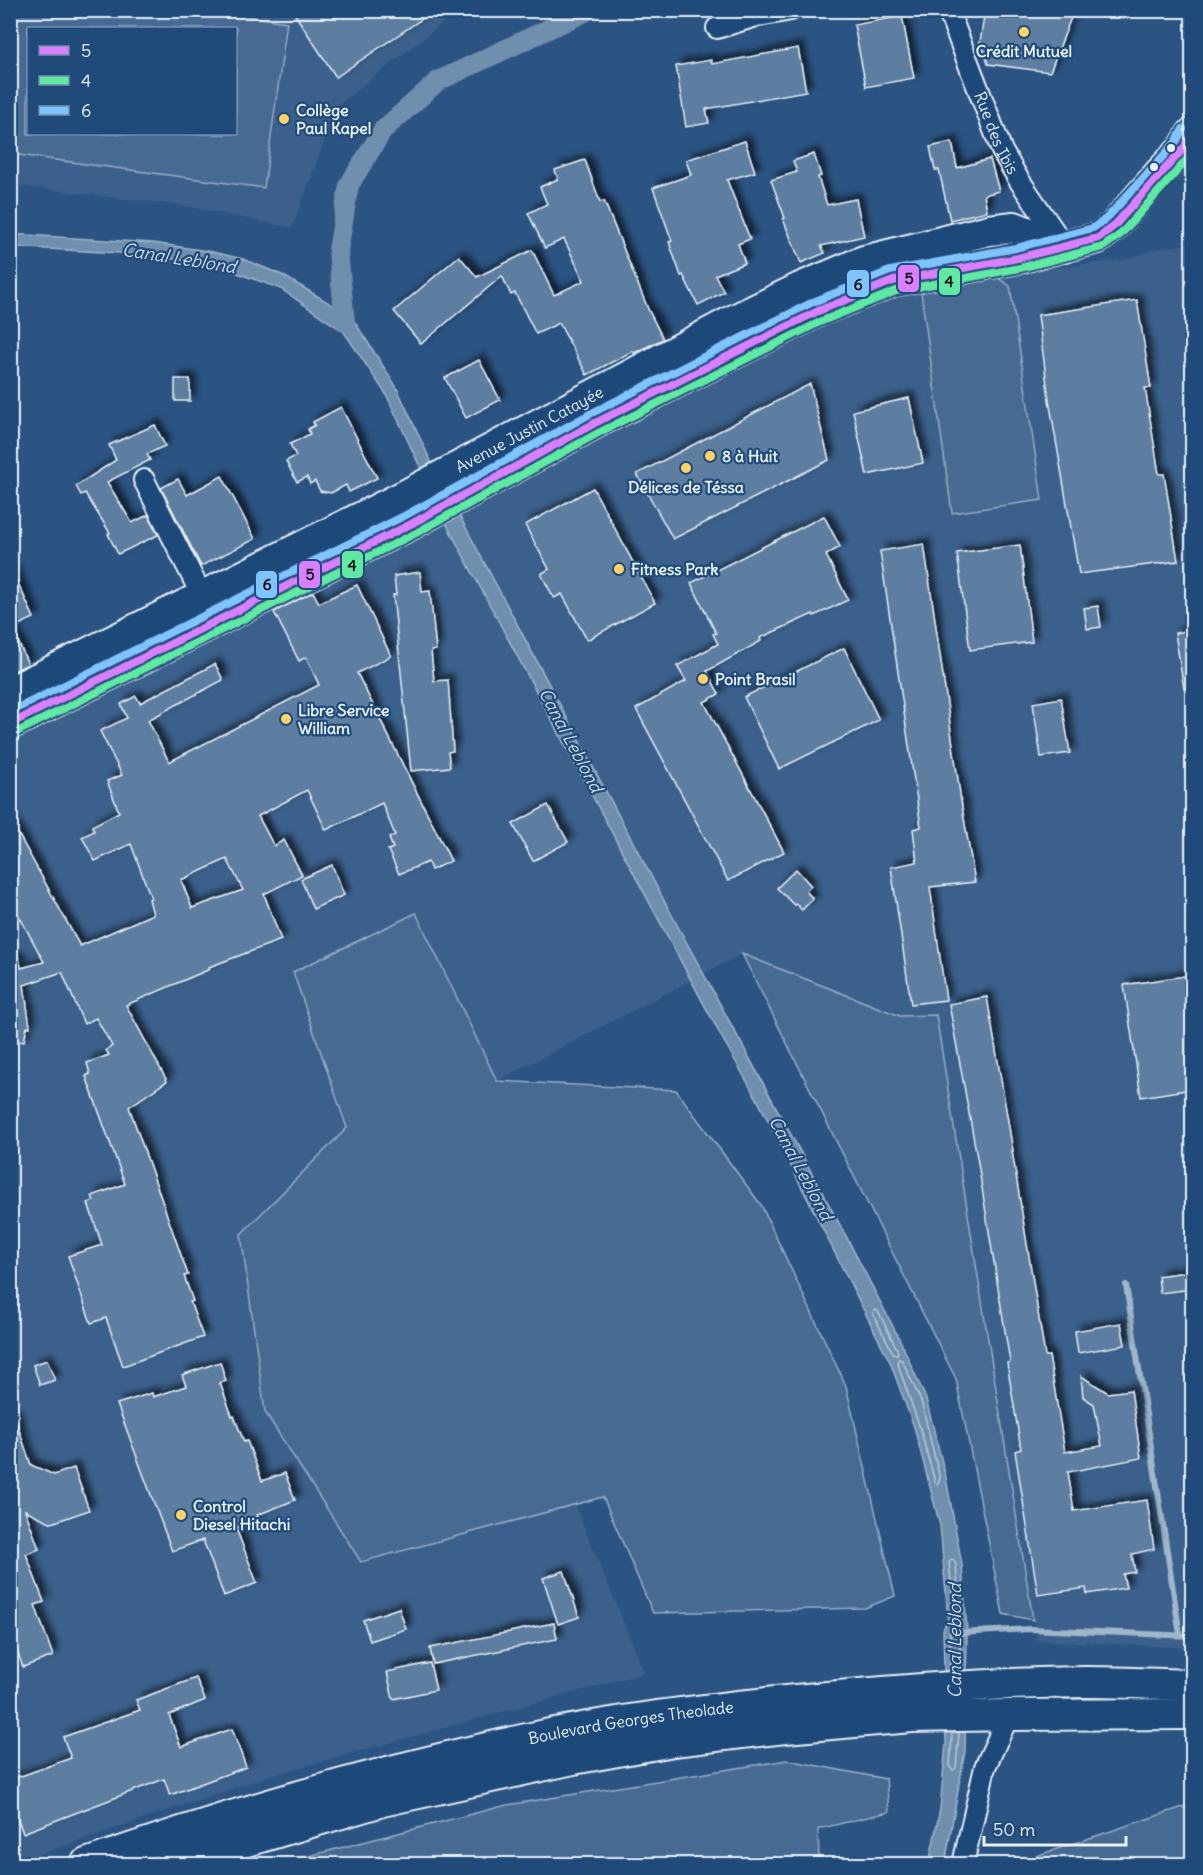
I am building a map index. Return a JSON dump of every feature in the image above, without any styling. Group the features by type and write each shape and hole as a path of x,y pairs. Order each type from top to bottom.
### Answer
{"main road":[{"name":"Avenue Justin Catayée","path":"10,724 410,508 461,482 595,423 818,311 893,281 1018,258 1098,238 1114,226 1190,142"},
{"name":"Avenue Justin Catayée","path":"10,692 202,596 410,508"},
{"name":"Boulevard Georges Theolade","path":"86,1864 272,1803 358,1779 523,1739 700,1709 914,1688 1086,1682 1192,1685"},
{"name":"Boulevard Georges Theolade","path":"169,1864 382,1801 573,1759 673,1741 784,1728 912,1718 1192,1714"}],"street":[{"path":"717,28 753,17 791,10"},
{"name":"Rue des Ibis","path":"948,10 1002,151 1064,247"},
{"path":"144,480 202,596"},
{"path":"963,1864 985,1767 1009,1715"}],"shaded area":[{"path":"203,10 287,22 264,188 11,154 10,30 13,11"},
{"name":"Collège Paul Kapel","path":"11,11 458,11 338,105 292,228 185,206 11,185"},
{"path":"1192,243 1192,1648 1037,1640 936,1016 901,1016 742,954 497,1081 417,914 294,972 347,1128 241,1234 361,1562 574,1504 645,1673 272,1775 11,1864 11,740 806,328 920,282 1124,260 1156,249"},
{"path":"995,276 1010,286 1042,500 952,513 921,292"},
{"path":"416,913 497,1081 676,1090 761,1205 846,1386 895,1596 865,1608 653,1613 603,1497 361,1562 265,1412 241,1234 347,1128 293,972"},
{"path":"742,954 900,1016 936,1015 1033,1620 1003,1614 956,1379"},
{"path":"787,1760 886,1779 889,1812 818,1829 819,1857 832,1864 278,1864 507,1805"},
{"path":"1192,1804 1192,1864 1012,1864"}],"water":[{"name":"Canal Leblond","path":"10,234 153,243 243,259 282,275 351,316 396,386 433,466 676,923 845,1234 900,1340 926,1399 946,1478 962,1565 967,1631 965,1751 945,1864 929,1864 940,1809 946,1744 943,1630 948,1618 940,1525 914,1427 890,1362 757,1099 449,529 386,394 344,332 281,289 213,264 120,253 11,247"}],"building":[{"path":"292,10 435,10 336,77"},
{"name":"Crédit Mutuel","path":"985,10 1074,10 1050,72 988,64 984,50 979,49"},
{"path":"902,16 914,78 866,87 854,25"},
{"path":"798,48 806,91 706,109 709,123 686,127 676,66 711,60 712,64"},
{"path":"745,141 755,172 727,180 750,239 738,244 745,263 715,275 724,292 698,305 683,275 681,276 669,242 672,241 653,188 691,175 686,160"},
{"path":"952,142 957,168 990,159 999,191 984,195 987,211 950,220 939,170 935,170 930,147"},
{"path":"814,154 821,176 818,177 827,205 856,199 864,236 821,246 825,253 801,263 783,219 785,218 771,180 797,172 793,161"},
{"path":"585,160 600,202 604,201 648,309 663,339 634,353 633,351 587,375 559,323 536,334 515,293 511,295 502,276 421,344 394,311 459,256 477,277 532,250 554,295 584,281 564,239 545,248 528,213 547,204 540,187 558,179 555,170"},
{"path":"1137,300 1151,388 1145,388 1159,474 1164,474 1178,561 1079,574 1049,400 1038,315"},
{"path":"479,360 500,400 466,418 445,378"},
{"path":"175,379 190,379 190,401 175,401"},
{"path":"810,384 829,460 673,539 637,474"},
{"path":"909,398 923,463 867,475 853,411"},
{"path":"341,407 377,478 349,492 346,485 331,493 320,491 315,481 310,484 307,477 297,482 286,461 296,456 290,444 310,434 308,429 315,425 313,422"},
{"path":"155,425 165,446 147,454 150,460 107,482 132,523 148,515 158,535 118,554 108,534 110,533 85,493 81,495 76,486 116,460 109,445"},
{"path":"222,476 255,539 201,566 161,488 178,479 187,495"},
{"path":"593,488 655,603 587,640 562,594 554,598 541,574 549,569 525,525"},
{"path":"824,516 840,547 826,555 848,600 760,638 761,641 707,671 719,694 704,702 784,852 728,881 636,709 686,681 677,666 718,644 713,634 716,633 691,583"},
{"path":"924,544 975,882 930,887 946,1000 911,1004 891,867 917,862 913,829 921,827 880,551"},
{"path":"1020,545 1032,642 970,650 957,553"},
{"path":"10,566 34,618 12,628 28,664 14,671 10,663"},
{"path":"420,572 422,592 430,591 436,650 431,651 434,681 448,680 453,751 448,752 450,767 411,771 393,595 396,595 394,576"},
{"path":"357,585 391,656 357,673 451,861 431,870 428,862 399,874 388,850 393,848 389,838 395,835 382,803 326,830 307,790 258,816 274,846 284,840 302,875 264,894 281,940 209,967 210,969 126,1005 167,1081 129,1107 188,1275 184,1276 193,1301 190,1302 203,1337 123,1366 106,1318 91,1323 68,1256 102,1245 88,1203 94,1201 92,1196 125,1184 86,1076 90,1074 87,1063 109,1055 106,1050 112,1046 96,1018 84,1024 62,972 24,985 30,1027 27,1027 24,1041 10,1043 10,958 19,958 21,968 44,962 10,899 10,819 80,946 153,914 149,899 151,898 131,844 95,861 82,837 94,831 92,826 119,812 107,781 122,775 100,731 127,718 121,704 136,696 140,703 215,664 223,680 148,720 169,762 319,685 306,657 299,661 274,612 313,592 319,603","holes":["227,859 243,890 192,908 181,880"]},
{"path":"1098,606 1101,627 1087,629 1084,608"},
{"path":"1192,630 1192,688 1184,689 1175,633"},
{"path":"844,648 879,720 779,769 744,697"},
{"path":"1061,698 1070,753 1041,757 1033,703"},
{"path":"548,805 568,842 533,861 513,824"},
{"path":"332,865 344,895 313,909 301,879"},
{"path":"796,869 811,886 806,891 813,899 802,910 777,888"},
{"path":"1192,975 1192,1089 1141,1097 1124,985"},
{"path":"987,997 1045,1356 1049,1356 1065,1452 1102,1446 1094,1404 1083,1397 1081,1376 1108,1393 1131,1390 1141,1458 1068,1472 1074,1511 1147,1500 1154,1549 1132,1554 1135,1572 1123,1574 1126,1588 1087,1594 1086,1588 1038,1595 1015,1451 1021,1449 1007,1363 1010,1362 977,1157 949,1004"},
{"path":"1192,1271 1192,1289 1160,1293 1158,1276"},
{"path":"1121,1323 1125,1345 1078,1353 1075,1331"},
{"path":"47,1360 55,1380 40,1385 33,1365"},
{"path":"220,1362 226,1381 220,1383 244,1442 247,1441 262,1481 285,1473 295,1500 257,1515 259,1520 236,1528 257,1583 224,1596 203,1540 172,1551 117,1404 152,1393 153,1397 186,1386 182,1375"},
{"path":"10,1412 13,1412 31,1465 54,1475 74,1468 89,1510 52,1523 25,1510 39,1549 26,1554 44,1602 35,1605 53,1656 23,1667 10,1632"},
{"path":"564,1571 579,1617 558,1624 543,1578"},
{"path":"399,1608 406,1629 370,1641 363,1620"},
{"path":"554,1623 557,1639 433,1664 430,1648"},
{"path":"430,1663 436,1690 393,1699 387,1672"},
{"path":"196,1678 205,1700 169,1715 181,1747 232,1729 246,1767 170,1795 164,1779 23,1833 10,1798 10,1780 71,1758 63,1737 140,1710 136,1700"}],"waterway":[{"path":"345,322 338,251 349,185 383,130 438,81 589,10"},
{"path":"1126,1285 1180,1635"},
{"name":"Canal Leblond","path":"960,1633 1030,1629 1192,1636"}],"transit line":[{"name":"6","path":"10,712 406,515 590,414 813,302 890,271 1016,248 1093,228 1107,218 1176,142 1183,129"},
{"name":"5","path":"10,724 411,524 595,423 818,311 893,281 1018,258 1098,238 1114,226 1184,148 1192,134"},
{"name":"4","path":"15,733 416,533 600,432 822,321 896,291 1020,268 1103,247 1121,234 1192,154"}],"place":[{"name":"Crédit Mutuel","path":"1024,32"},
{"name":"Collège Paul Kapel","path":"284,119"},
{"name":"8 à Huit","path":"710,456"},
{"name":"Délices de Téssa","path":"686,468"},
{"name":"Fitness Park","path":"619,569"},
{"name":"Point Brasil","path":"703,679"},
{"name":"Libre Service William","path":"286,719"},
{"name":"Control Diesel Hitachi","path":"181,1515"}]}
